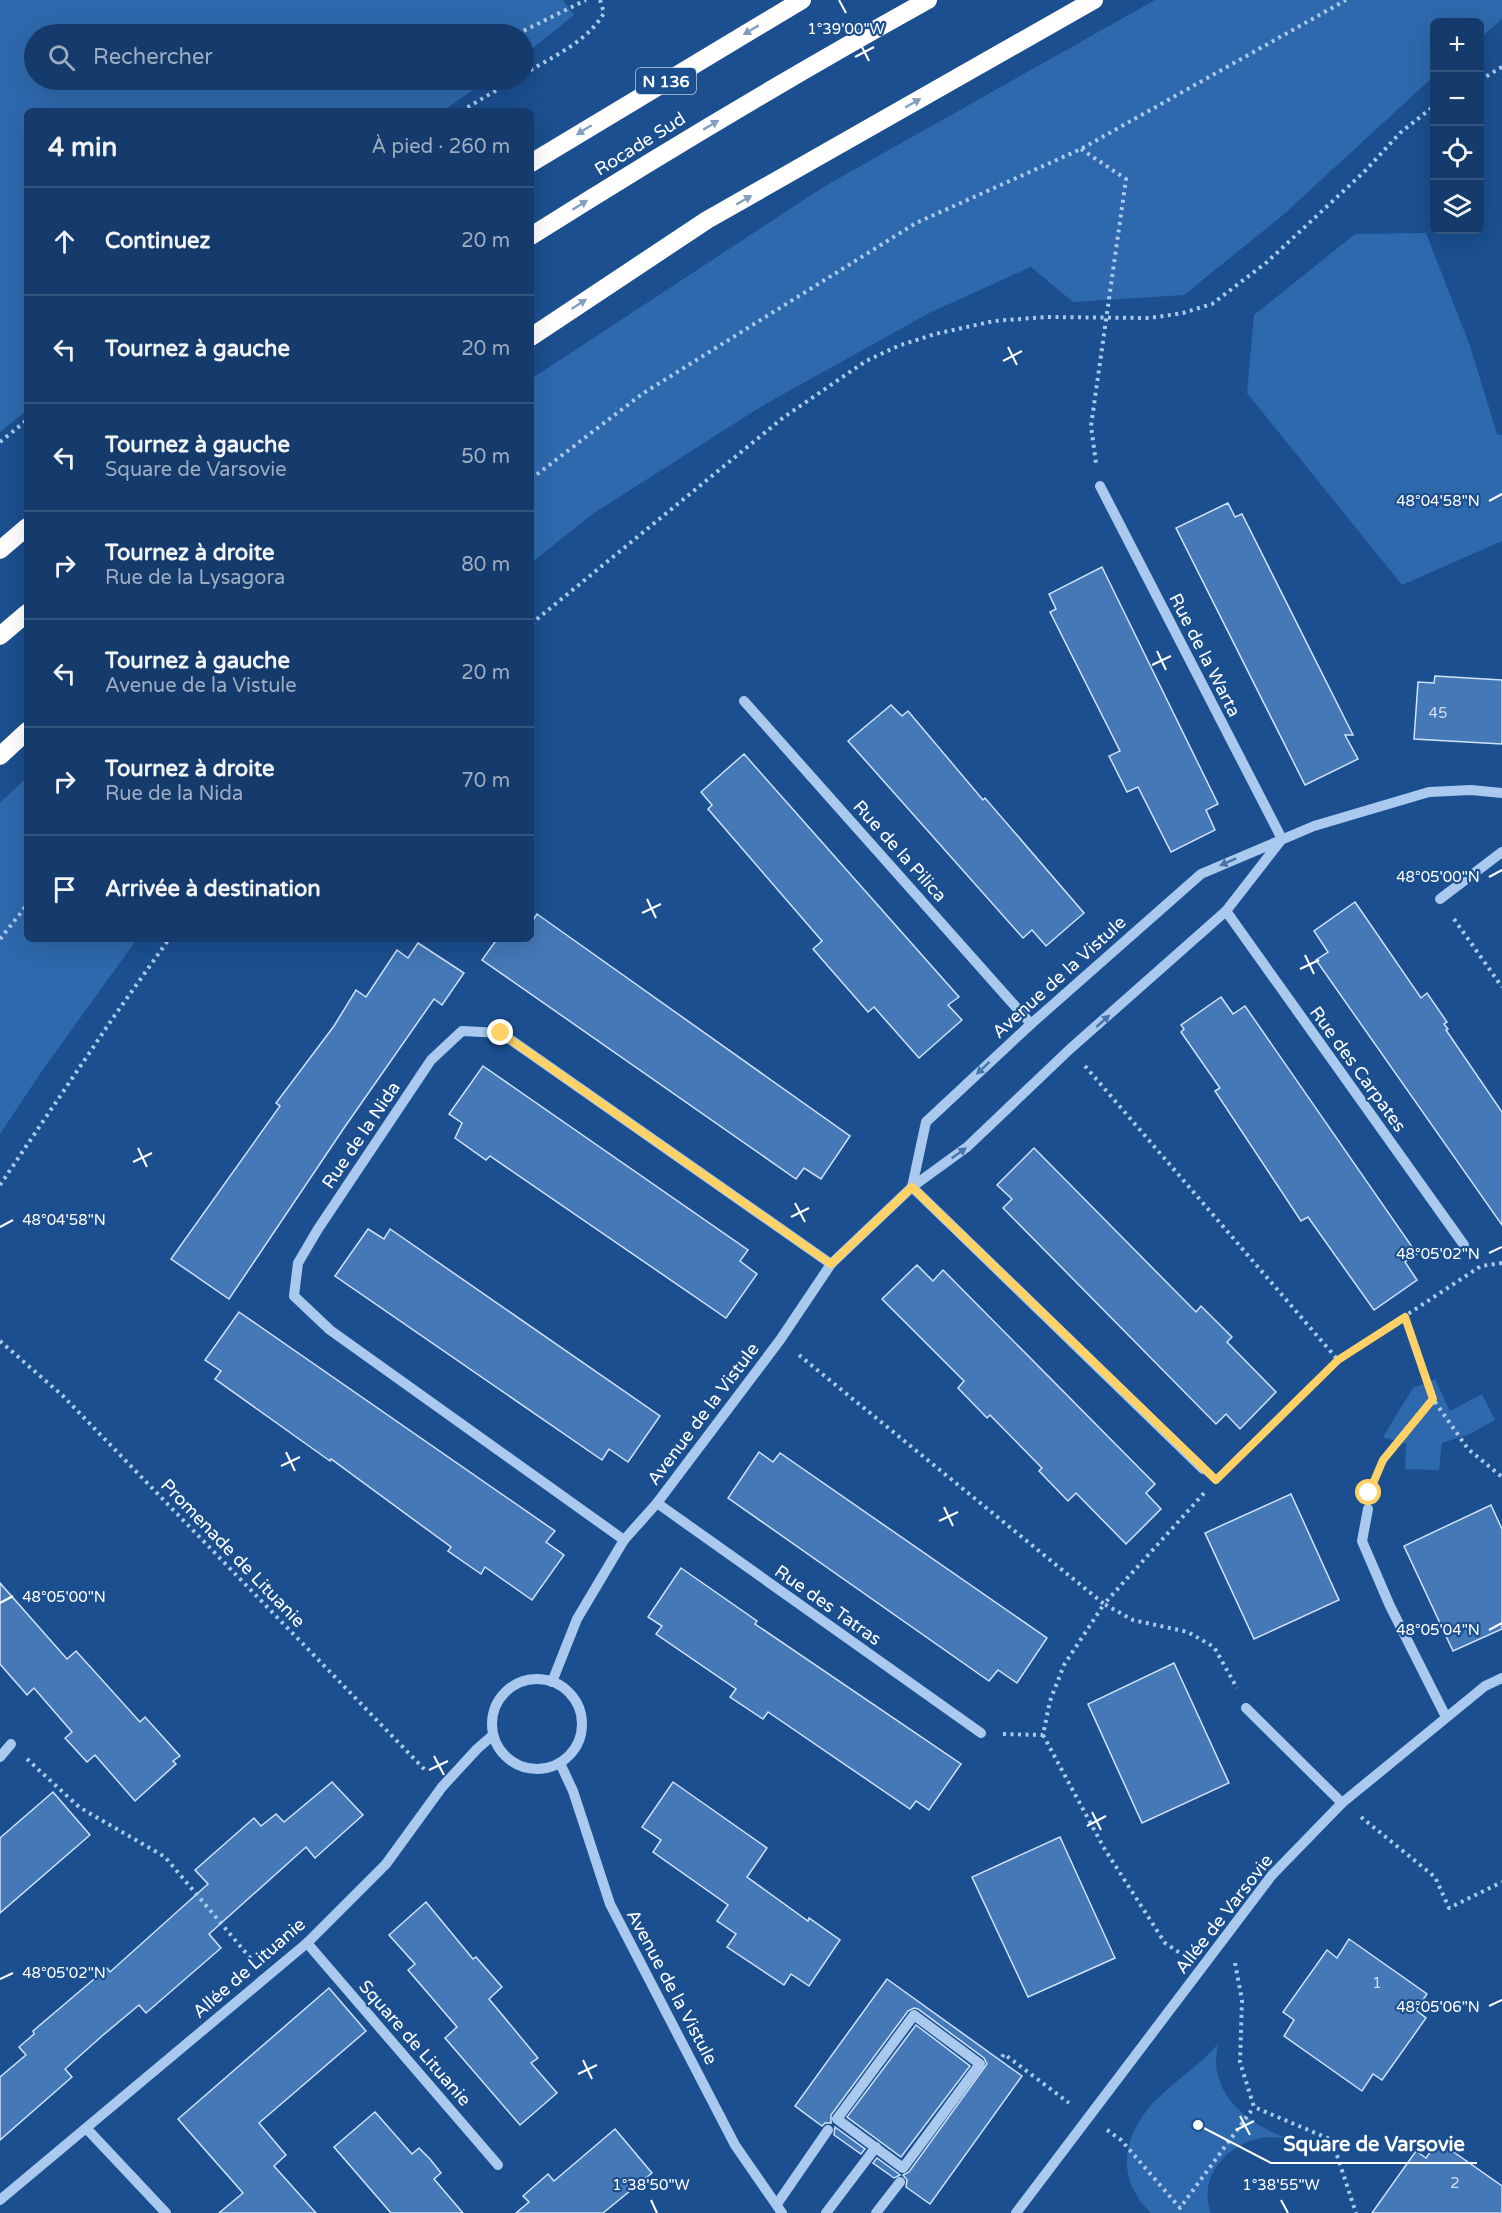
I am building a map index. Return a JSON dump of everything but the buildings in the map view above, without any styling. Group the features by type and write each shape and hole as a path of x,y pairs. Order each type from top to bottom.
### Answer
{"highway":[{"name":"N 136","path":"534,161 802,0"},
{"name":"Rocade Sud","path":"534,235 661,154 834,52 928,0"},
{"path":"534,335 707,220 1094,0"},
{"path":"0,550 24,530"},
{"path":"0,636 24,616"},
{"path":"0,756 24,734"}],"street":[{"name":"Rue de la Warta","path":"1100,486 1282,839"},
{"name":"Rue de la Pilica","path":"744,701 1030,1024"},
{"name":"Avenue de la Vistule","path":"912,1187 926,1122 1030,1024 1201,874 1314,826 1429,792 1471,790 1502,793"},
{"name":"Avenue de la Vistule","path":"552,1682 577,1619 624,1540 657,1503 780,1340 831,1264 912,1187 967,1147 1070,1050 1226,911 1282,839"},
{"path":"1440,899 1502,852"},
{"name":"Rue des Carpates","path":"1226,911 1464,1245"},
{"name":"Rue de la Nida","path":"624,1540 330,1330 294,1296 298,1263 318,1229 432,1060 462,1030 501,1033 831,1264"},
{"path":"912,1187 1203,1469"},
{"name":"Rue des Tatras","path":"657,1503 981,1733"},
{"path":"1368,1509 1362,1542 1390,1606 1446,1717"},
{"name":"Allée de Varsovie","path":"1016,2213 1272,1875 1342,1803 1485,1686 1502,1678"},
{"path":"530,1680 552,1682 569,1692 577,1703 582,1716 582,1730 578,1743 571,1755 560,1764 533,1769 519,1766 507,1759 498,1748 493,1735 492,1720 496,1706 504,1694 516,1685 530,1680"},
{"path":"1246,1708 1342,1803"},
{"name":"Allée de Lituanie","path":"0,2200 307,1943 386,1864 442,1788 477,1749 493,1735"},
{"path":"0,1757 11,1744"},
{"name":"Avenue de la Vistule","path":"560,1764 573,1791 610,1904 735,2145 779,2208"},
{"name":"Square de Lituanie","path":"307,1943 498,2165"},
{"path":"914,2015 980,2064 903,2168 837,2119 914,2015"},
{"path":"87,2129 166,2213"},
{"path":"779,2208 828,2130"},
{"path":"826,2213 876,2147"},
{"path":"876,2213 900,2182"}],"path":[{"path":"534,26 586,0"},
{"path":"534,68 581,39 596,26 604,13 600,0"},
{"path":"534,477 642,394 916,223 1081,149 1346,0"},
{"path":"1484,77 1502,67"},
{"path":"466,108 497,90"},
{"path":"534,622 784,417 866,361 898,346 935,334 994,321 1046,317 1150,318 1183,313 1212,304 1267,262 1364,172 1400,133 1430,109"},
{"path":"1081,149 1126,178 1091,426 1100,486"},
{"path":"0,442 24,422"},
{"path":"1440,899 1502,987"},
{"path":"0,939 24,909"},
{"path":"0,1185 167,942"},
{"path":"1070,1050 1338,1360"},
{"path":"1202,1968 1165,1943 1104,1848 1043,1735 1050,1701 1064,1665 1104,1604 1216,1480 1338,1360 1481,1266 1502,1263"},
{"path":"1405,1317 1433,1399 1468,1449 1502,1478"},
{"path":"780,1340 1104,1604 1133,1620 1188,1632 1214,1647 1235,1682 1246,1708"},
{"name":"Promenade de Lituanie","path":"0,1341 63,1396 442,1788"},
{"path":"1368,1509 1369,1493 1383,1460 1433,1399"},
{"path":"1203,1469 1216,1480"},
{"path":"981,1733 1043,1735"},
{"path":"11,1744 79,1807 165,1857 266,1976"},
{"path":"1342,1803 1435,1877 1449,1908 1502,1882"},
{"path":"1229,1933 1242,2000 1240,2062 1254,2107 1332,2140 1356,2213"},
{"path":"980,2064 990,2071 1004,2054 1121,2140 1180,2208 1254,2107"}],"shaded area":[{"path":"0,0 563,0 574,15 534,47 534,24 24,24 24,90 473,90 446,108 24,108 24,412 0,432"},
{"path":"1155,0 1502,0 1502,19 1484,35 1484,18 1430,18 1430,80 1283,215 1184,295 1073,302 1031,267 929,313 762,406 591,515 534,561 534,377 825,186"},
{"path":"1426,233 1470,346 1497,434 1502,435 1502,541 1402,585 1247,393 1254,315 1355,234"},
{"path":"24,780 24,942 135,942 44,1068 0,1134 0,803"},
{"path":"1435,1379 1450,1411 1482,1394 1495,1420 1470,1434 1442,1443 1439,1470 1405,1469 1406,1444 1383,1437 1413,1388"},
{"path":"1218,2044 1216,2063 1218,2077 1232,2102 1265,2129 1291,2139 1273,2137 1249,2141 1227,2155 1218,2164 1208,2187 1211,2213 1151,2213 1133,2189 1129,2176 1127,2163 1132,2136 1138,2123 1155,2101"}],"place":[{"name":"Square de Varsovie","path":"1198,2125"}],"route":[{"path":"501,1033 831,1264 912,1187 1216,1480 1338,1360 1405,1317 1433,1399 1383,1460 1369,1493"}]}
